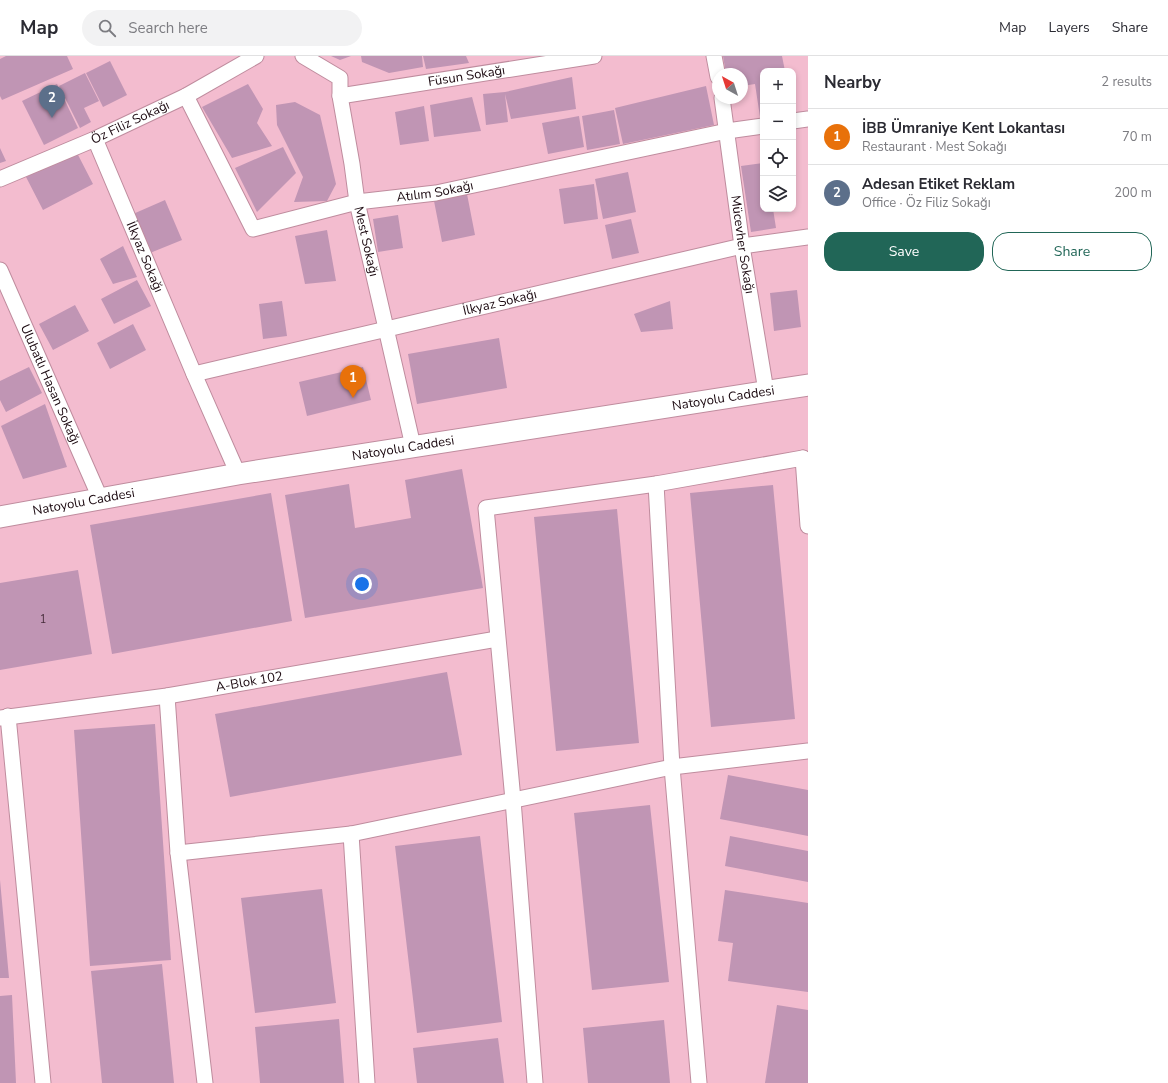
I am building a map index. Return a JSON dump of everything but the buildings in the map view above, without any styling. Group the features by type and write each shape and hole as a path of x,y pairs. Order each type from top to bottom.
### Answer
{"main road":[{"name":"Natoyolu Caddesi","path":"0,517 238,474 808,385"}],"street":[{"name":"Öz Filiz Sokağı","path":"0,179 95,139 186,96 256,56"},
{"name":"Mest Sokağı","path":"302,56 340,78 340,96 357,202 413,446"},
{"name":"Füsun Sokağı","path":"340,96 594,56"},
{"path":"714,56 716,68"},
{"name":"Atılım Sokağı","path":"186,96 253,229 357,202 436,193 727,131 760,126"},
{"name":"Mücevher Sokağı","path":"723,104 742,246 766,391"},
{"path":"796,121 808,119"},
{"name":"İlkyaz Sokağı","path":"95,139 194,374 238,474"},
{"name":"İlkyaz Sokağı","path":"194,374 742,246 808,237"},
{"name":"Ulubatlı Hasan Sokağı","path":"0,270 100,498"},
{"path":"535,1083 513,800 486,508 805,461 808,526"},
{"path":"656,484 672,767 699,1083"},
{"name":"A-Blok 102","path":"4,717 167,696 497,639"},
{"path":"167,696 178,853 205,1083"},
{"path":"4,717 43,1083"},
{"path":"178,853 351,834 672,767 808,751"},
{"path":"351,834 367,1083"}],"place":[{"name":"Adesan Etiket Reklam","path":"52,118"},
{"name":"İBB Ümraniye Kent Lokantası","path":"353,398"}]}
